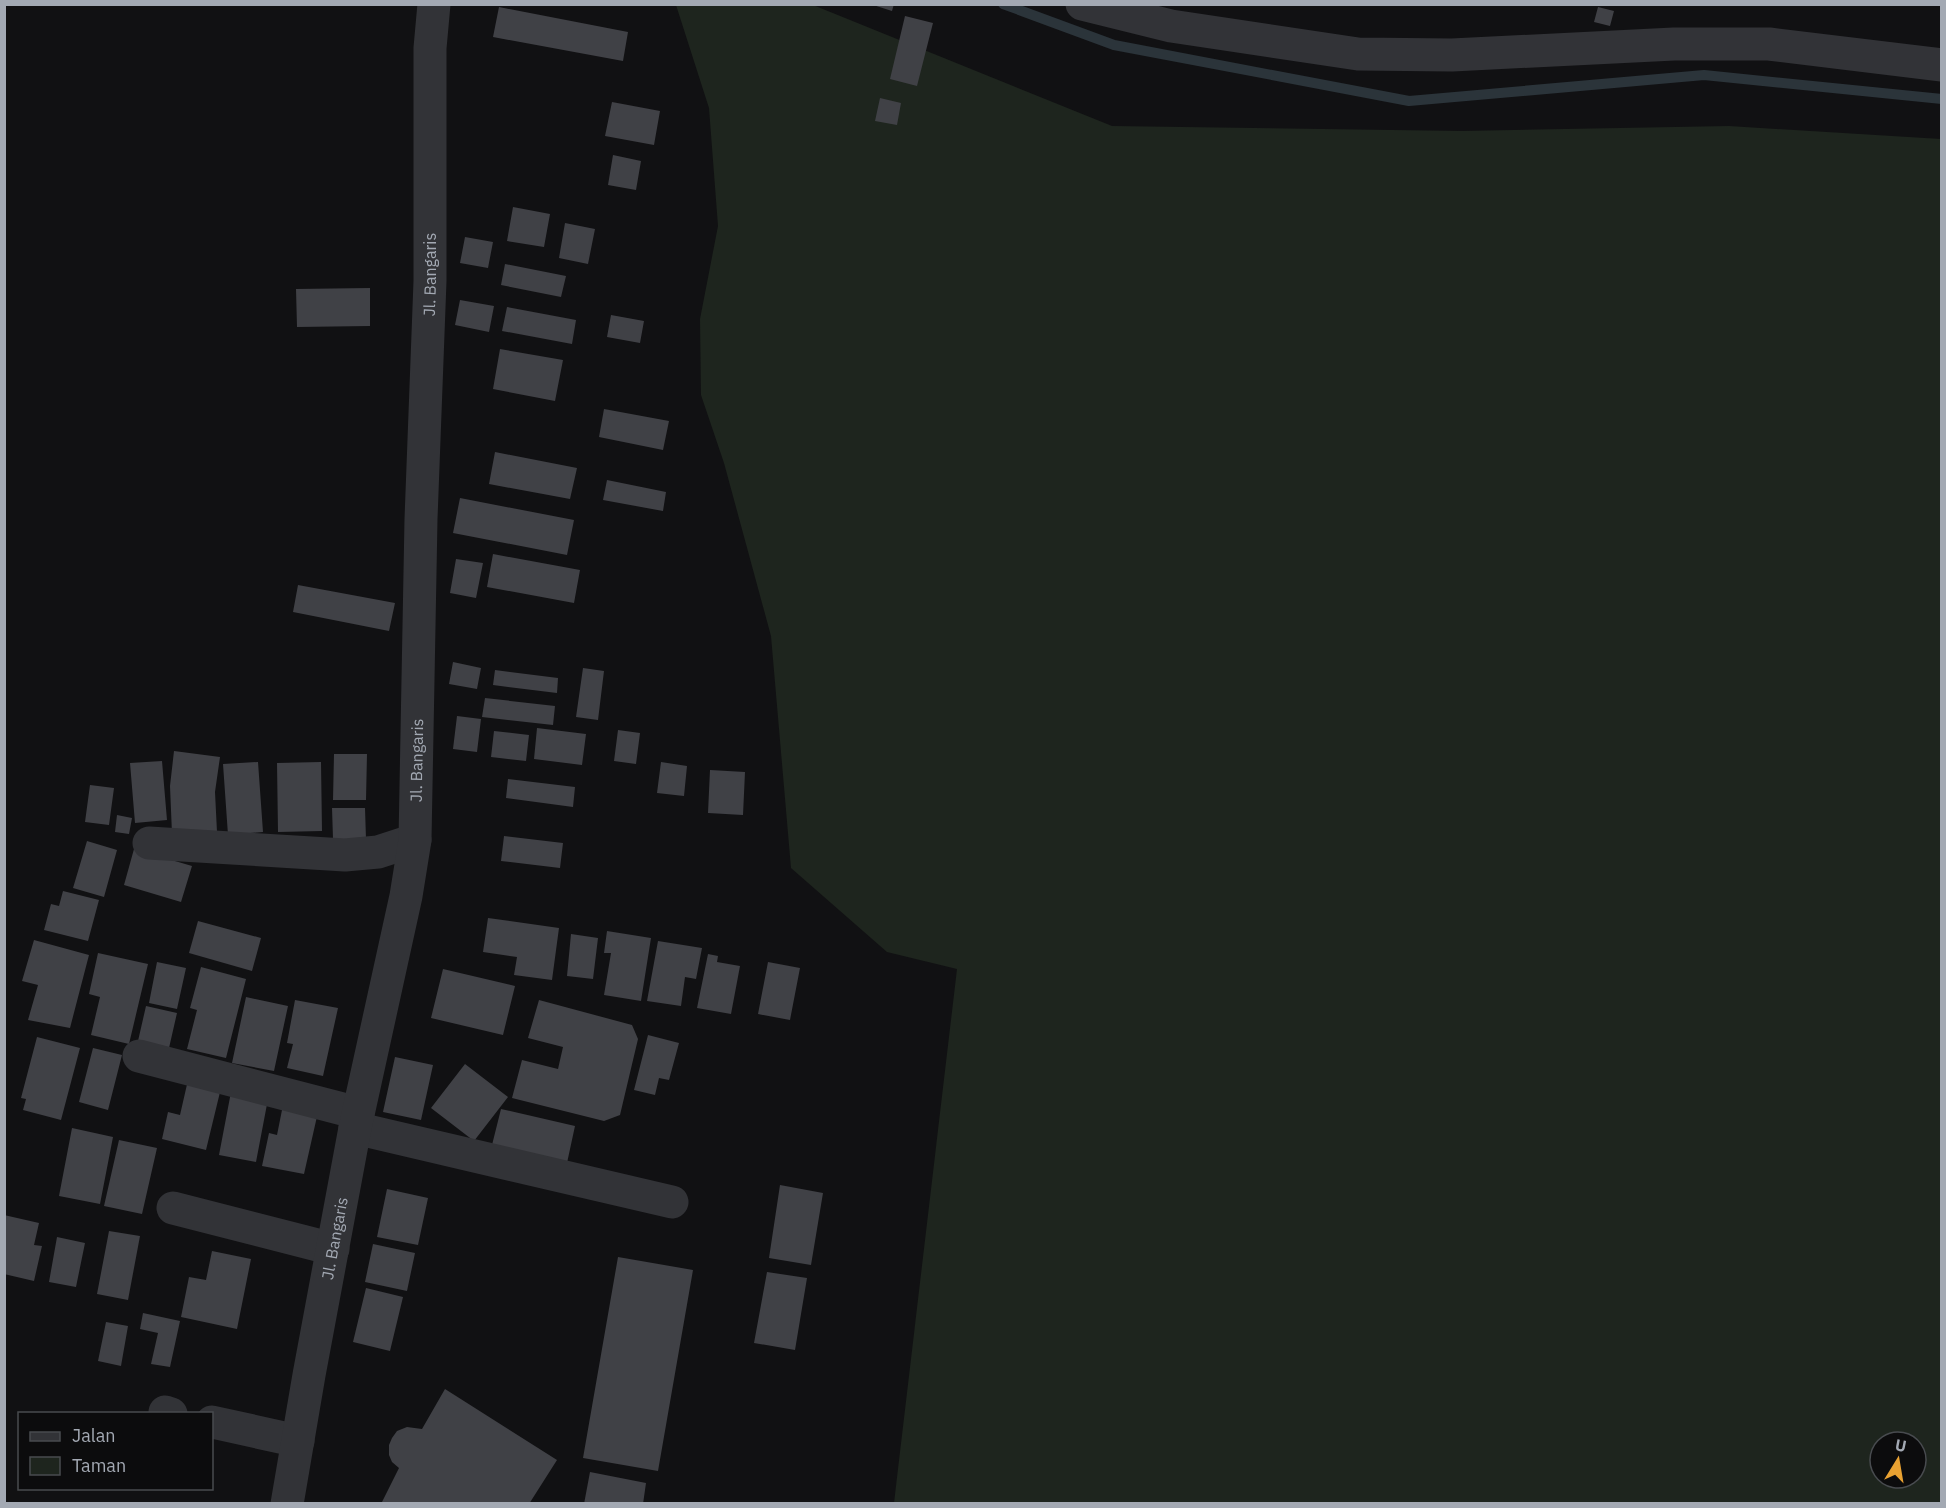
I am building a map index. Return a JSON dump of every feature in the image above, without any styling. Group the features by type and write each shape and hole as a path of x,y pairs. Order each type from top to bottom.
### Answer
{"street":[{"name":"Jl. Bangaris","path":"287,1503 357,1120 406,896 415,840 421,519 429,281 430,48 434,4"},
{"path":"1082,4 1182,28 1359,54 1452,55 1674,44 1769,44 1941,65"},
{"path":"149,843 345,855 378,852 415,840"},
{"path":"139,1056 357,1120 672,1202"},
{"path":"173,1208 333,1249"},
{"path":"213,1422 298,1441"}],"green space":[{"path":"676,5 813,5 1112,126 1462,131 1729,126 1941,139 1941,1503 894,1503 957,969 887,952 791,868 771,636 724,463 701,395 700,319 718,226 709,108"}],"building":[{"path":"870,4 894,4 892,11"},
{"path":"499,7 628,32 623,61 493,37"},
{"path":"1598,7 1614,11 1610,26 1594,22"},
{"path":"905,16 933,23 917,86 890,79"},
{"path":"880,98 901,103 897,125 875,121"},
{"path":"612,102 660,111 654,145 605,136"},
{"path":"613,155 641,161 636,190 608,185"},
{"path":"513,207 550,214 544,247 507,241"},
{"path":"565,223 595,229 588,264 559,258"},
{"path":"465,237 493,242 488,268 460,263"},
{"path":"505,264 566,276 561,297 501,285"},
{"path":"370,288 370,326 297,327 296,289"},
{"path":"460,300 494,306 489,332 455,325"},
{"path":"507,307 576,320 572,344 502,331"},
{"path":"611,315 644,321 640,343 607,337"},
{"path":"500,349 563,360 555,401 493,389"},
{"path":"604,409 669,421 663,450 599,437"},
{"path":"495,452 577,468 570,499 489,484"},
{"path":"607,480 666,492 663,511 603,500"},
{"path":"460,498 574,520 567,555 453,533"},
{"path":"493,554 580,570 574,603 487,587"},
{"path":"456,559 483,563 476,598 450,593"},
{"path":"298,585 395,603 389,631 293,612"},
{"path":"453,662 481,668 477,689 449,684"},
{"path":"583,668 604,671 598,720 576,717"},
{"path":"495,670 558,678 557,693 493,685"},
{"path":"485,698 555,706 553,725 482,717"},
{"path":"457,716 481,719 477,752 453,749"},
{"path":"537,728 586,734 582,765 534,759"},
{"path":"618,730 640,733 636,764 614,761"},
{"path":"494,731 529,735 526,761 491,757"},
{"path":"174,751 220,757 215,792 217,832 172,834 170,786"},
{"path":"334,754 367,754 366,800 333,800"},
{"path":"162,761 167,820 135,823 130,763"},
{"path":"258,762 263,832 228,835 223,764"},
{"path":"321,762 322,831 278,832 277,763"},
{"path":"661,762 687,766 684,796 657,793"},
{"path":"710,770 745,772 743,815 708,813"},
{"path":"508,779 575,787 573,807 506,798"},
{"path":"90,785 114,788 109,825 85,822"},
{"path":"332,808 365,808 366,839 333,839"},
{"path":"117,815 132,818 129,834 115,832"},
{"path":"504,836 563,843 560,868 501,861"},
{"path":"87,841 117,850 104,897 73,888"},
{"path":"134,849 192,866 181,902 124,885"},
{"path":"63,891 99,900 88,941 44,930 51,904 59,906"},
{"path":"488,918 559,928 552,980 514,975 517,957 483,952"},
{"path":"198,921 261,938 252,971 189,953"},
{"path":"607,931 651,938 641,1001 604,995 611,953 604,953"},
{"path":"571,934 598,938 593,979 567,976"},
{"path":"34,940 89,955 70,1028 28,1020 38,985 22,981"},
{"path":"658,941 702,948 696,979 685,977 681,1006 647,1001"},
{"path":"98,953 148,964 129,1044 91,1035 100,997 89,994"},
{"path":"708,954 718,956 717,962 740,966 731,1014 697,1008"},
{"path":"157,962 186,968 177,1009 149,1003"},
{"path":"768,962 800,968 790,1020 758,1014"},
{"path":"201,967 246,979 226,1058 187,1049 197,1010 190,1008"},
{"path":"443,969 515,986 503,1035 431,1018"},
{"path":"246,997 288,1006 274,1071 232,1063"},
{"path":"295,1000 338,1008 323,1076 287,1068 293,1044 287,1043"},
{"path":"539,1000 632,1025 638,1039 620,1115 604,1121 512,1098 522,1060 558,1069 563,1047 528,1038"},
{"path":"146,1006 177,1013 169,1048 138,1041"},
{"path":"648,1035 679,1043 669,1080 659,1078 655,1095 634,1090"},
{"path":"37,1037 80,1048 61,1120 23,1110 26,1099 21,1098"},
{"path":"93,1048 122,1055 108,1110 79,1102"},
{"path":"395,1057 433,1065 421,1120 383,1112"},
{"path":"465,1064 508,1097 474,1141 431,1108"},
{"path":"188,1080 221,1088 206,1150 162,1139 168,1112 180,1115"},
{"path":"231,1092 268,1099 256,1162 219,1155"},
{"path":"283,1105 318,1112 304,1174 262,1166 269,1133 277,1135"},
{"path":"501,1109 575,1126 567,1163 492,1145"},
{"path":"72,1128 113,1137 100,1204 59,1196"},
{"path":"119,1140 157,1148 142,1214 104,1206"},
{"path":"780,1185 823,1193 811,1265 769,1258"},
{"path":"387,1189 428,1198 418,1245 377,1237"},
{"path":"4,1215 39,1223 34,1245 42,1246 34,1281 4,1274"},
{"path":"109,1231 140,1236 128,1300 97,1294"},
{"path":"57,1237 85,1243 76,1287 49,1282"},
{"path":"373,1244 415,1253 407,1291 365,1282"},
{"path":"212,1251 251,1259 237,1329 181,1317 189,1277 206,1280"},
{"path":"618,1257 693,1270 658,1471 583,1458"},
{"path":"767,1272 807,1278 795,1350 754,1343"},
{"path":"366,1288 403,1297 390,1351 353,1342"},
{"path":"143,1313 180,1321 170,1367 151,1364 158,1333 140,1329"},
{"path":"106,1322 128,1326 121,1366 98,1361"},
{"path":"445,1389 557,1460 529,1504 381,1504 399,1468 392,1462 389,1455 392,1438 397,1431 407,1427 422,1429"},
{"path":"590,1472 646,1483 643,1504 584,1504"}],"waterway":[{"path":"1003,4 1114,45 1409,101 1704,75 1942,99"}]}
